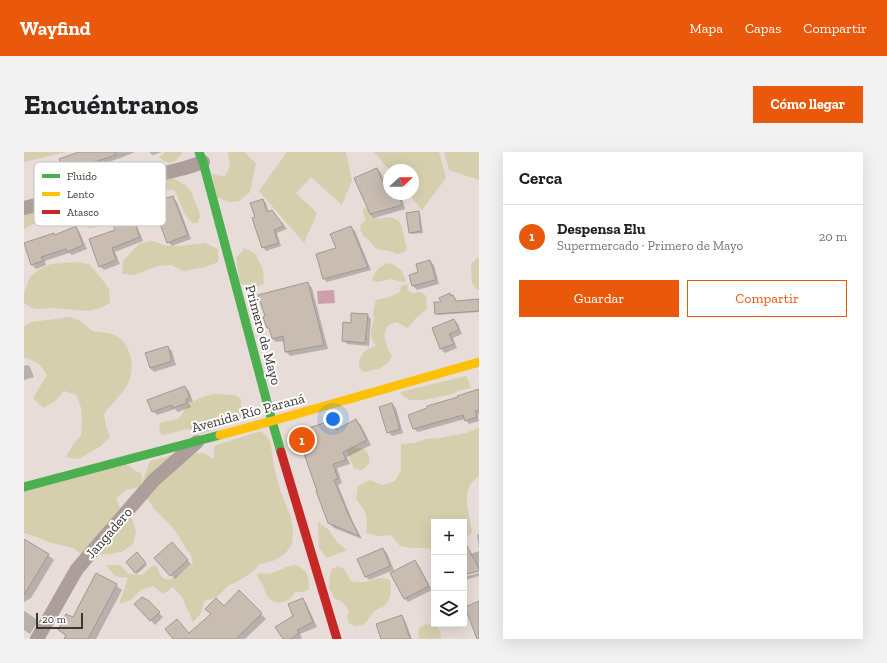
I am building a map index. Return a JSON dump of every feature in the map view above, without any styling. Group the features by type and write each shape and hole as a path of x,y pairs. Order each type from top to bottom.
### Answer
{"street":[{"path":"166,173 185,168 201,157"},
{"name":"Primero de Mayo","path":"201,157 272,421 334,637"},
{"path":"24,208 34,206"},
{"name":"Avenida Río Paraná","path":"24,487 272,421 479,362"},
{"name":"Jangadero","path":"37,639 77,569 154,480 199,441"}],"shaded area":[{"path":"24,152 66,152 24,162"},
{"path":"165,152 183,152 176,160 170,163 159,157"},
{"path":"228,152 245,152 256,163 250,192 239,201 229,202 217,197 212,174 225,177 230,166"},
{"path":"287,152 346,152 352,180 342,205 311,177 296,193 317,213 304,243 259,191"},
{"path":"374,152 439,152 446,178 422,210 414,200 419,200 419,164 384,164"},
{"path":"444,152 479,152 479,180 449,170"},
{"path":"173,178 185,185 190,190 199,211 200,216 198,223 192,223 188,218 174,190 166,191 166,180"},
{"path":"364,207 370,211 374,217 380,219 387,217 399,221 402,227 407,250 396,254 390,251 377,249 368,239 363,236 360,230 361,224 366,220 363,213"},
{"path":"24,209 34,210 34,224 24,229"},
{"path":"87,226 99,226 96,227 88,228"},
{"path":"153,241 166,246 205,243 218,249 218,262 206,267 184,271 171,265 158,266 134,275 122,274 123,261 140,243"},
{"path":"245,248 256,255 263,270 264,284 252,288 240,283 236,258"},
{"path":"479,257 479,289 476,289 472,283 471,264"},
{"path":"78,262 89,264 101,278 109,289 110,303 100,308 88,311 32,308 24,303 24,293 30,277 40,269 51,264"},
{"path":"389,263 400,269 406,281 404,282 391,279 378,282 372,280 378,269"},
{"path":"407,284 408,291 414,293 421,292 426,296 427,309 416,318 408,328 396,322 392,323 386,328 386,345 392,356 389,362 378,369 364,372 359,368 361,356 368,349 376,346 371,338 371,331 376,300 397,294 400,292 401,286"},
{"path":"334,290 335,303 318,304 317,291"},
{"path":"70,317 82,322 89,329 97,332 109,333 118,337 127,347 132,366 130,379 127,385 104,414 110,437 101,446 79,459 66,457 81,435 81,408 77,395 64,391 55,401 43,408 33,398 47,375 39,364 24,358 24,326 31,322"},
{"path":"466,376 471,388 449,395 423,400 410,400 404,397 400,392"},
{"path":"216,394 235,395 241,399 241,420 200,434 188,429 162,435 159,430 160,423 179,418 186,408 193,402 200,398"},
{"path":"479,427 479,476 473,481 467,494 472,532 467,538 467,519 431,519 431,549 400,546 391,535 378,536 366,533 366,515 356,499 358,486 370,480 383,485 395,481 401,470 401,444 415,443 426,439 467,433"},
{"path":"261,431 270,440 277,479 291,517 293,530 292,544 285,554 273,561 260,564 251,573 228,586 216,598 204,601 201,613 193,622 182,597 173,587 163,594 153,586 141,590 131,600 119,604 128,578 115,576 106,565 120,565 129,574 142,575 152,566 156,566 162,577 169,579 180,574 193,563 191,556 173,528 154,509 140,487 127,490 116,498 121,510 132,519 136,531 133,544 122,552 83,556 73,548 48,542 24,533 24,491 124,463 142,473 141,485 150,461 176,454 204,453 214,459 214,446"},
{"path":"353,447 366,451 369,461 365,468 360,470 354,468 347,451"},
{"path":"318,522 329,530 337,542 347,550 327,558 319,548"},
{"path":"295,565 303,569 307,574 309,589 304,592 295,592 290,598 283,602 275,602 271,600 266,594 257,574 270,574"},
{"path":"338,566 344,569 351,581 364,582 379,578 390,580 391,591 388,602 383,607 373,612 362,625 354,626 349,623 347,617 349,611 341,601 335,599 329,588 332,569"},
{"path":"431,624 431,627 438,627 441,639 419,639 419,628 424,625"}],"building":[{"path":"79,152 115,152 116,155 94,162 60,162 59,159"},
{"path":"377,168 383,182 383,200 401,200 402,205 370,214 354,178"},
{"path":"173,196 188,235 167,243 161,226 166,226 166,198"},
{"path":"263,199 267,212 272,210 284,226 274,230 278,243 262,248 252,218 255,217 250,203"},
{"path":"419,211 421,231 409,233 406,213"},
{"path":"76,226 83,245 67,252 66,249 41,257 43,261 31,265 24,243 54,233 55,235"},
{"path":"114,226 136,226 140,237 112,248 116,260 99,267 89,239 115,230"},
{"path":"351,226 368,267 323,279 316,254 336,248 330,234"},
{"path":"430,260 436,280 412,286 409,275 418,272 416,264"},
{"path":"308,282 324,345 285,352 283,336 272,339 269,328 267,328 263,317 265,316 258,295"},
{"path":"450,293 456,301 479,299 479,311 435,314 434,302 441,302 439,298"},
{"path":"351,313 368,314 365,343 342,341 343,322 351,323"},
{"path":"454,319 459,330 449,334 454,344 440,349 432,328"},
{"path":"168,346 172,361 150,368 145,353"},
{"path":"185,386 190,398 186,399 187,403 173,408 172,405 152,412 147,400"},
{"path":"479,389 479,410 475,411 477,417 465,421 463,415 413,429 408,415 427,408 427,406"},
{"path":"392,403 400,429 387,433 379,407"},
{"path":"356,419 367,440 343,452 346,460 333,464 338,479 334,480 359,536 328,523 300,442 306,429 333,420 336,430"},
{"path":"24,539 49,554 24,595"},
{"path":"172,542 188,560 170,576 154,558"},
{"path":"467,546 479,569 479,571 467,574"},
{"path":"383,548 390,566 365,577 357,559"},
{"path":"137,552 146,563 135,573 126,562"},
{"path":"415,560 429,586 404,599 390,573"},
{"path":"96,573 117,584 88,639 64,639 66,635 58,630 66,614 73,617"},
{"path":"239,590 262,613 236,639 173,639 165,629 177,619 189,633 211,614 205,609 216,598 224,606"},
{"path":"142,597 149,601 160,612 150,621 134,604"},
{"path":"303,598 313,622 297,630 299,633 291,639 283,639 275,627 293,616 288,604"},
{"path":"479,601 479,639 477,639 467,612 467,606"},
{"path":"402,615 410,639 381,639 376,624"}],"traffic: fast":[{"path":"199,152 203,162 281,452"},
{"path":"24,487 220,435"}],"traffic: slow":[{"path":"220,435 479,362"}],"traffic: jam":[{"path":"281,452 337,639"}],"place":[{"name":"Despensa Elu","path":"302,440"}]}
